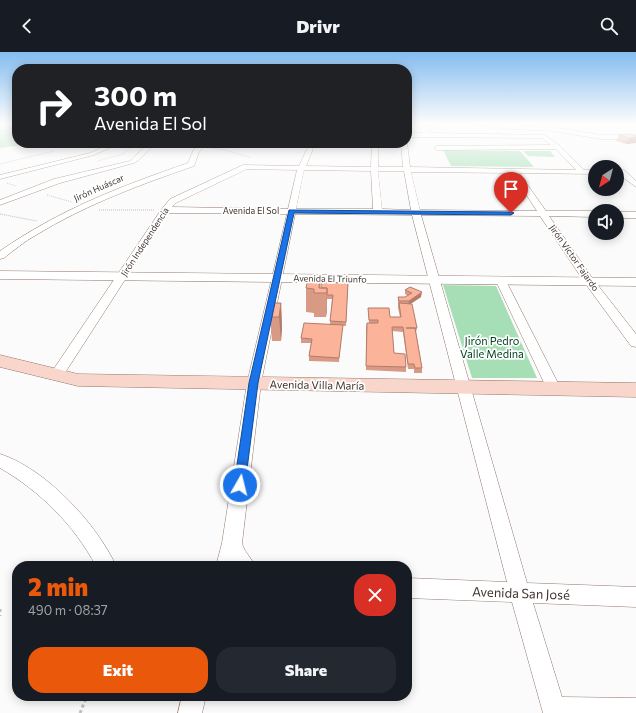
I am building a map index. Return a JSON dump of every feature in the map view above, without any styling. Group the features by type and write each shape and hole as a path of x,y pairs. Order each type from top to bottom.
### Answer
{"main road":[{"name":"Avenida Villa María","path":"0,361 56,376 78,380 636,390"}],"street":[{"path":"0,178 92,154"},
{"path":"0,203 58,181 132,162 142,154"},
{"name":"Jirón Huáscar","path":"0,256 48,223 131,185 191,164 195,154"},
{"path":"227,561 232,543 254,383 301,168 308,154"},
{"path":"375,154 374,169 378,212"},
{"path":"405,154 416,213 463,388 520,593 555,711 636,710"},
{"path":"565,154 581,171"},
{"path":"246,167 259,162 257,160"},
{"name":"Jirón Independencia","path":"56,376 165,210 173,201 246,167 407,169 443,166 514,171 588,172"},
{"name":"Jirón Víctor Fajardo","path":"514,171 589,281 636,343"},
{"path":"624,172 636,172"},
{"path":"624,176 636,185"},
{"name":"Avenida El Sol","path":"165,210 588,214"},
{"path":"624,215 636,215"},
{"name":"Avenida El Triunfo","path":"0,275 636,282"},
{"path":"501,281 554,389"},
{"path":"0,460 41,486 76,522 103,561"},
{"path":"232,543 236,556 240,561"},
{"name":"Avenida San José","path":"412,588 636,597"}],"path":[{"path":"0,164 42,154"},
{"path":"126,154 139,157"},
{"path":"238,154 257,160"},
{"path":"76,210 165,210"},
{"path":"0,214 48,223"},
{"path":"0,609 0,616"},
{"path":"80,713 84,701"}],"green space":[{"path":"445,154 522,154 534,167 451,166"},
{"path":"526,154 552,154 555,157 528,156"},
{"name":"Jirón Pedro Valle Medina","path":"443,285 496,286 537,378 472,378"}],"building":[{"path":"308,278 320,278 319,288 327,288 327,293 314,293 314,289 306,288"},
{"path":"321,282 348,283 346,322 330,321 333,295 327,295 327,288 321,288"},
{"path":"410,287 422,292 409,301 399,301 398,297 405,297 412,293 405,290"},
{"path":"272,303 281,303 279,317 270,317"},
{"path":"399,303 412,304 417,328 415,328 422,368 415,368 414,364 408,364 403,327 392,327 394,353 405,354 406,367 366,366 367,323 378,323 378,320 369,320 368,308 389,308 390,317 401,317"},
{"path":"304,323 343,325 339,358 309,356 312,339 301,338"}],"route":[{"path":"240,485 254,383 291,212 511,213"}]}
